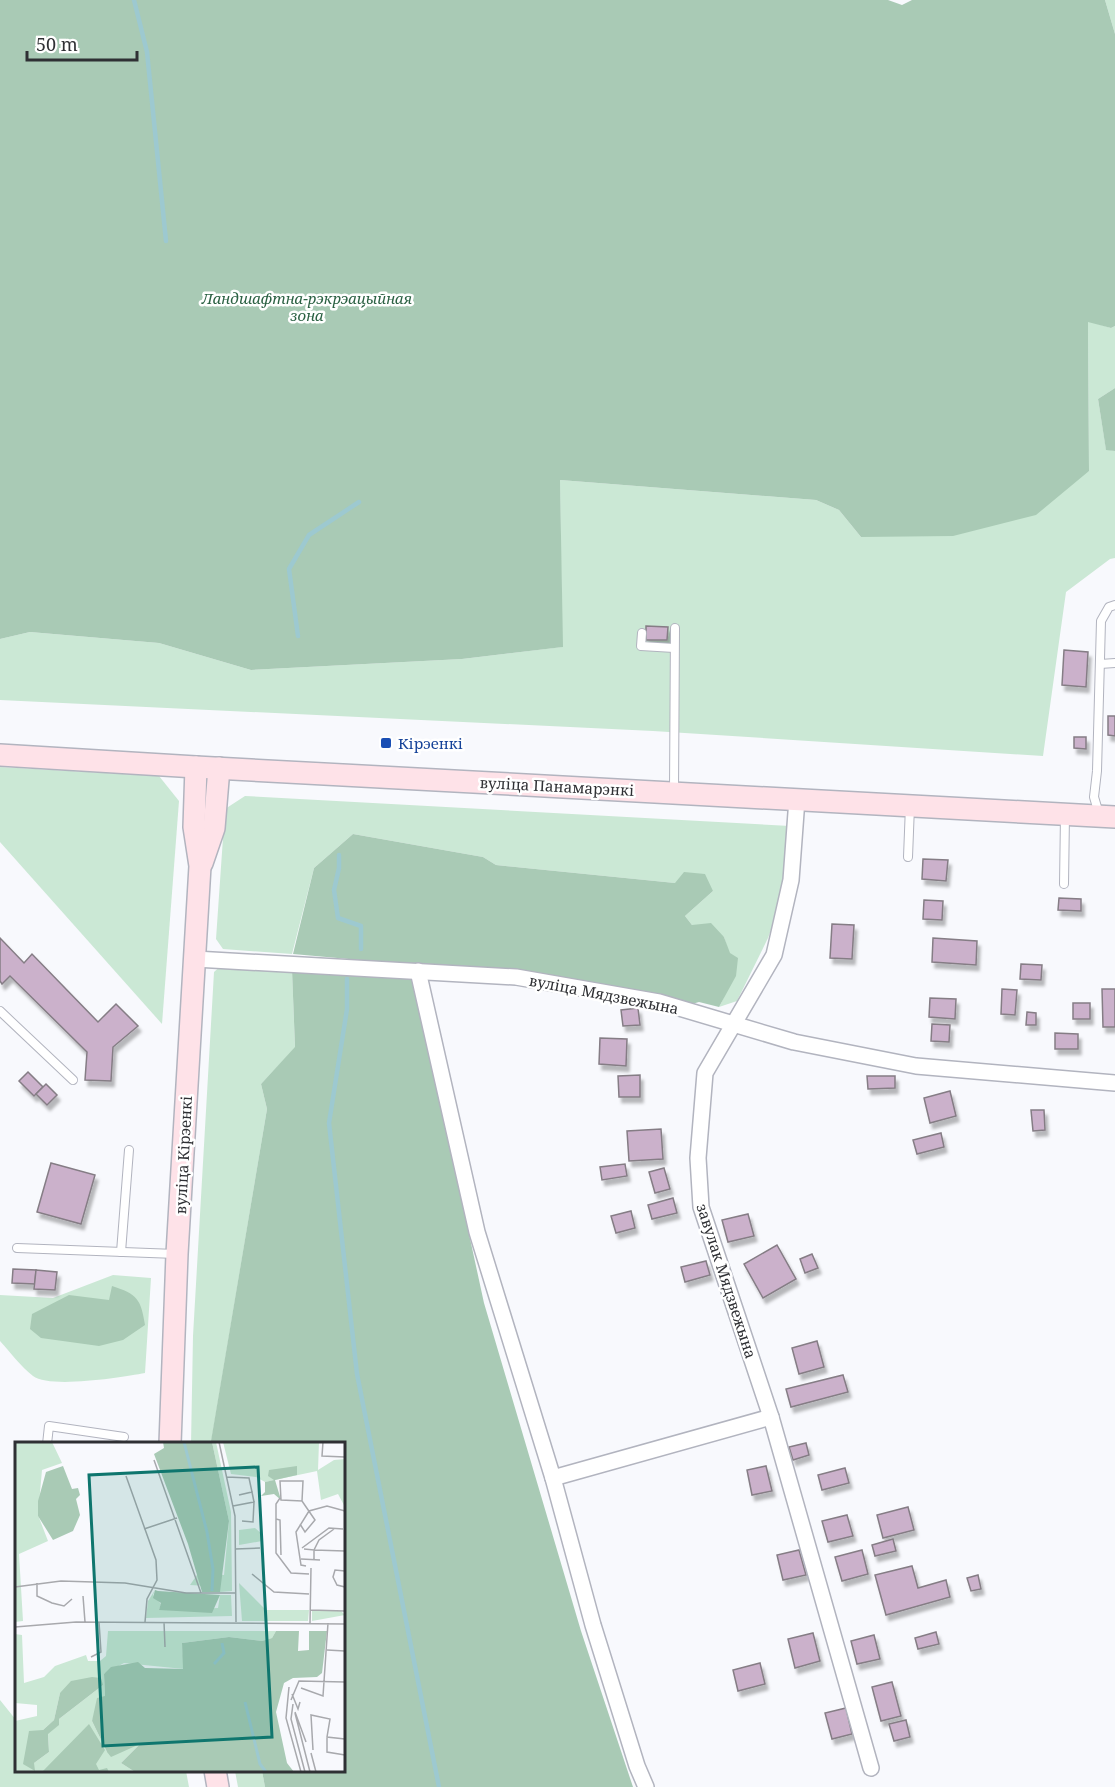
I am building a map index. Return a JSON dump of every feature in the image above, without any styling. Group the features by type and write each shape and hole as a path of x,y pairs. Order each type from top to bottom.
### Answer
{"main road":[{"name":"вуліца Панамарэнкі","path":"0,755 1107,816"},
{"name":"вуліца Кірэенкі","path":"170,1442 177,1254 200,866 194,827 196,767"},
{"name":"вуліца Кірэенкі","path":"200,866 214,828 219,768"},
{"path":"215,1772 218,1787"}],"street":[{"name":"завулак Мядзвежына","path":"797,799 791,880 774,955 705,1073 698,1158 701,1207 771,1417 871,1768"},
{"name":"вуліца Мядзвежына","path":"195,959 516,977 659,1002 794,1042 916,1066 1115,1083"},
{"path":"418,971 477,1232 553,1478 593,1625 637,1766 646,1787"},
{"path":"553,1478 771,1417"}],"lane":[{"path":"1107,816 1094,797 1097,771 1101,621 1108,607 1115,605"},
{"path":"674,791 675,628"},
{"path":"642,633 641,646 674,648"},
{"path":"1100,664 1115,663"},
{"path":"908,857 910,805"},
{"path":"1064,884 1065,813"},
{"path":"0,1011 73,1080"},
{"path":"122,1252 129,1150"},
{"path":"17,1248 177,1254"},
{"path":"46,1442 49,1426 124,1437"}],"green space":[{"name":"Ландшафтна-рэкрэацыйная зона","path":"0,0 888,0 902,5 912,0 1105,0 1115,34 1115,326 1111,328 1088,322 1089,471 1036,515 953,536 861,537 839,510 816,500 560,480 563,647 462,659 251,670 159,643 30,632 0,639"},
{"path":"1105,0 1115,0 1115,34"},
{"path":"1088,321 1111,328 1115,326 1115,388 1098,399 1106,449 1115,451 1115,558 1110,559 1066,592 1043,756 653,731 0,700 0,639 30,632 159,643 251,670 462,659 562,647 560,480 816,500 839,510 861,537 1089,471"},
{"path":"1115,388 1115,451 1106,450 1098,399"},
{"path":"0,767 159,776 179,801 162,1024 0,842"},
{"path":"245,796 790,826 781,903 768,938 737,1001 719,1007 726,991 729,973 724,937 692,925 685,916 713,891 675,883 496,865 483,857 353,834 314,868 292,954 223,949 216,939 225,809"},
{"path":"353,834 483,857 496,865 675,883 684,872 705,874 713,891 685,916 692,925 711,923 724,937 730,953 738,958 736,976 719,1007 699,1002 685,1006 516,974 293,954 314,868"},
{"path":"223,964 292,970 295,1048 261,1084 267,1109 211,1442 191,1442 193,1336 214,972"},
{"path":"292,970 413,976 484,1303 581,1631 633,1787 265,1787 262,1772 345,1772 345,1442 211,1442 267,1109 261,1084 295,1047"},
{"path":"113,1275 151,1278 145,1373 87,1381 42,1380 33,1376 20,1364 0,1341 0,1295 53,1298"},
{"path":"112,1286 127,1292 136,1299 145,1325 123,1340 99,1346 41,1338 30,1329 32,1314 69,1295 109,1300"},
{"path":"0,1700 15,1719 15,1772 186,1772 189,1787 0,1787"},
{"path":"235,1772 262,1772 265,1787 238,1787"}],"building":[{"path":"646,626 668,627 667,640 646,640"},
{"path":"1064,650 1088,652 1086,687 1062,685"},
{"path":"1108,716 1115,716 1115,736 1108,735"},
{"path":"1074,737 1086,737 1086,749 1074,748"},
{"path":"923,859 948,860 946,881 922,879"},
{"path":"1059,898 1081,899 1081,911 1058,910"},
{"path":"924,900 943,901 942,920 923,919"},
{"path":"832,924 854,925 852,959 830,958"},
{"path":"0,938 24,963 32,954 98,1022 116,1004 138,1026 113,1047 111,1081 85,1080 87,1052 10,976 2,984 0,981"},
{"path":"933,938 977,941 976,965 932,962"},
{"path":"1021,964 1042,965 1041,980 1020,979"},
{"path":"1002,989 1017,990 1015,1015 1001,1014"},
{"path":"1102,989 1115,989 1115,1027 1103,1027"},
{"path":"930,998 956,999 955,1019 929,1017"},
{"path":"1073,1003 1090,1003 1090,1019 1073,1019"},
{"path":"638,1008 640,1025 623,1026 621,1010"},
{"path":"1027,1012 1036,1013 1036,1025 1026,1025"},
{"path":"932,1024 950,1025 949,1042 931,1041"},
{"path":"1055,1033 1078,1034 1078,1049 1055,1049"},
{"path":"600,1038 627,1039 626,1066 599,1064"},
{"path":"28,1072 43,1087 34,1096 19,1081"},
{"path":"640,1075 640,1097 619,1097 618,1076"},
{"path":"867,1076 895,1076 895,1088 868,1089"},
{"path":"46,1084 57,1095 47,1105 36,1094"},
{"path":"950,1091 956,1116 930,1123 924,1098"},
{"path":"1031,1110 1044,1110 1045,1130 1033,1131"},
{"path":"661,1129 663,1159 629,1161 627,1131"},
{"path":"941,1133 944,1147 917,1154 913,1140"},
{"path":"51,1163 95,1175 81,1224 37,1212"},
{"path":"625,1164 627,1176 602,1180 600,1167"},
{"path":"664,1168 670,1189 655,1193 649,1172"},
{"path":"673,1198 677,1213 652,1219 648,1205"},
{"path":"631,1211 635,1228 616,1233 611,1216"},
{"path":"748,1214 754,1236 728,1242 722,1220"},
{"path":"777,1245 796,1279 763,1298 744,1264"},
{"path":"812,1254 818,1268 805,1273 800,1259"},
{"path":"706,1261 710,1275 685,1282 681,1267"},
{"path":"13,1269 36,1270 35,1284 12,1283"},
{"path":"36,1270 57,1272 55,1290 34,1289"},
{"path":"817,1341 824,1367 799,1374 792,1348"},
{"path":"843,1375 848,1392 791,1407 786,1389"},
{"path":"806,1443 809,1455 793,1460 789,1447"},
{"path":"766,1466 772,1491 752,1495 747,1470"},
{"path":"845,1468 849,1483 822,1490 818,1475"},
{"path":"908,1507 914,1530 883,1538 877,1515"},
{"path":"847,1515 853,1536 828,1542 822,1521"},
{"path":"893,1539 896,1551 875,1556 872,1545"},
{"path":"799,1550 806,1575 783,1580 777,1555"},
{"path":"862,1550 868,1574 842,1581 835,1557"},
{"path":"912,1566 918,1588 946,1580 950,1597 886,1615 875,1575"},
{"path":"978,1575 981,1589 971,1591 967,1578"},
{"path":"936,1632 939,1644 918,1649 915,1638"},
{"path":"813,1633 820,1661 795,1668 788,1639"},
{"path":"874,1635 880,1659 857,1664 851,1641"},
{"path":"760,1663 765,1684 738,1691 733,1670"},
{"path":"892,1682 901,1716 881,1721 872,1687"},
{"path":"846,1708 852,1734 832,1739 825,1713"},
{"path":"906,1720 910,1737 894,1741 889,1724"}],"waterway":[{"path":"134,0 147,52 166,241"},
{"path":"298,636 289,569 309,535 359,502"},
{"path":"339,855 339,868 334,890 338,918 361,926 361,949"},
{"path":"347,979 347,1009 329,1123 357,1374 439,1787"}],"place":[{"name":"Кірэенкі","path":"386,743"}]}
